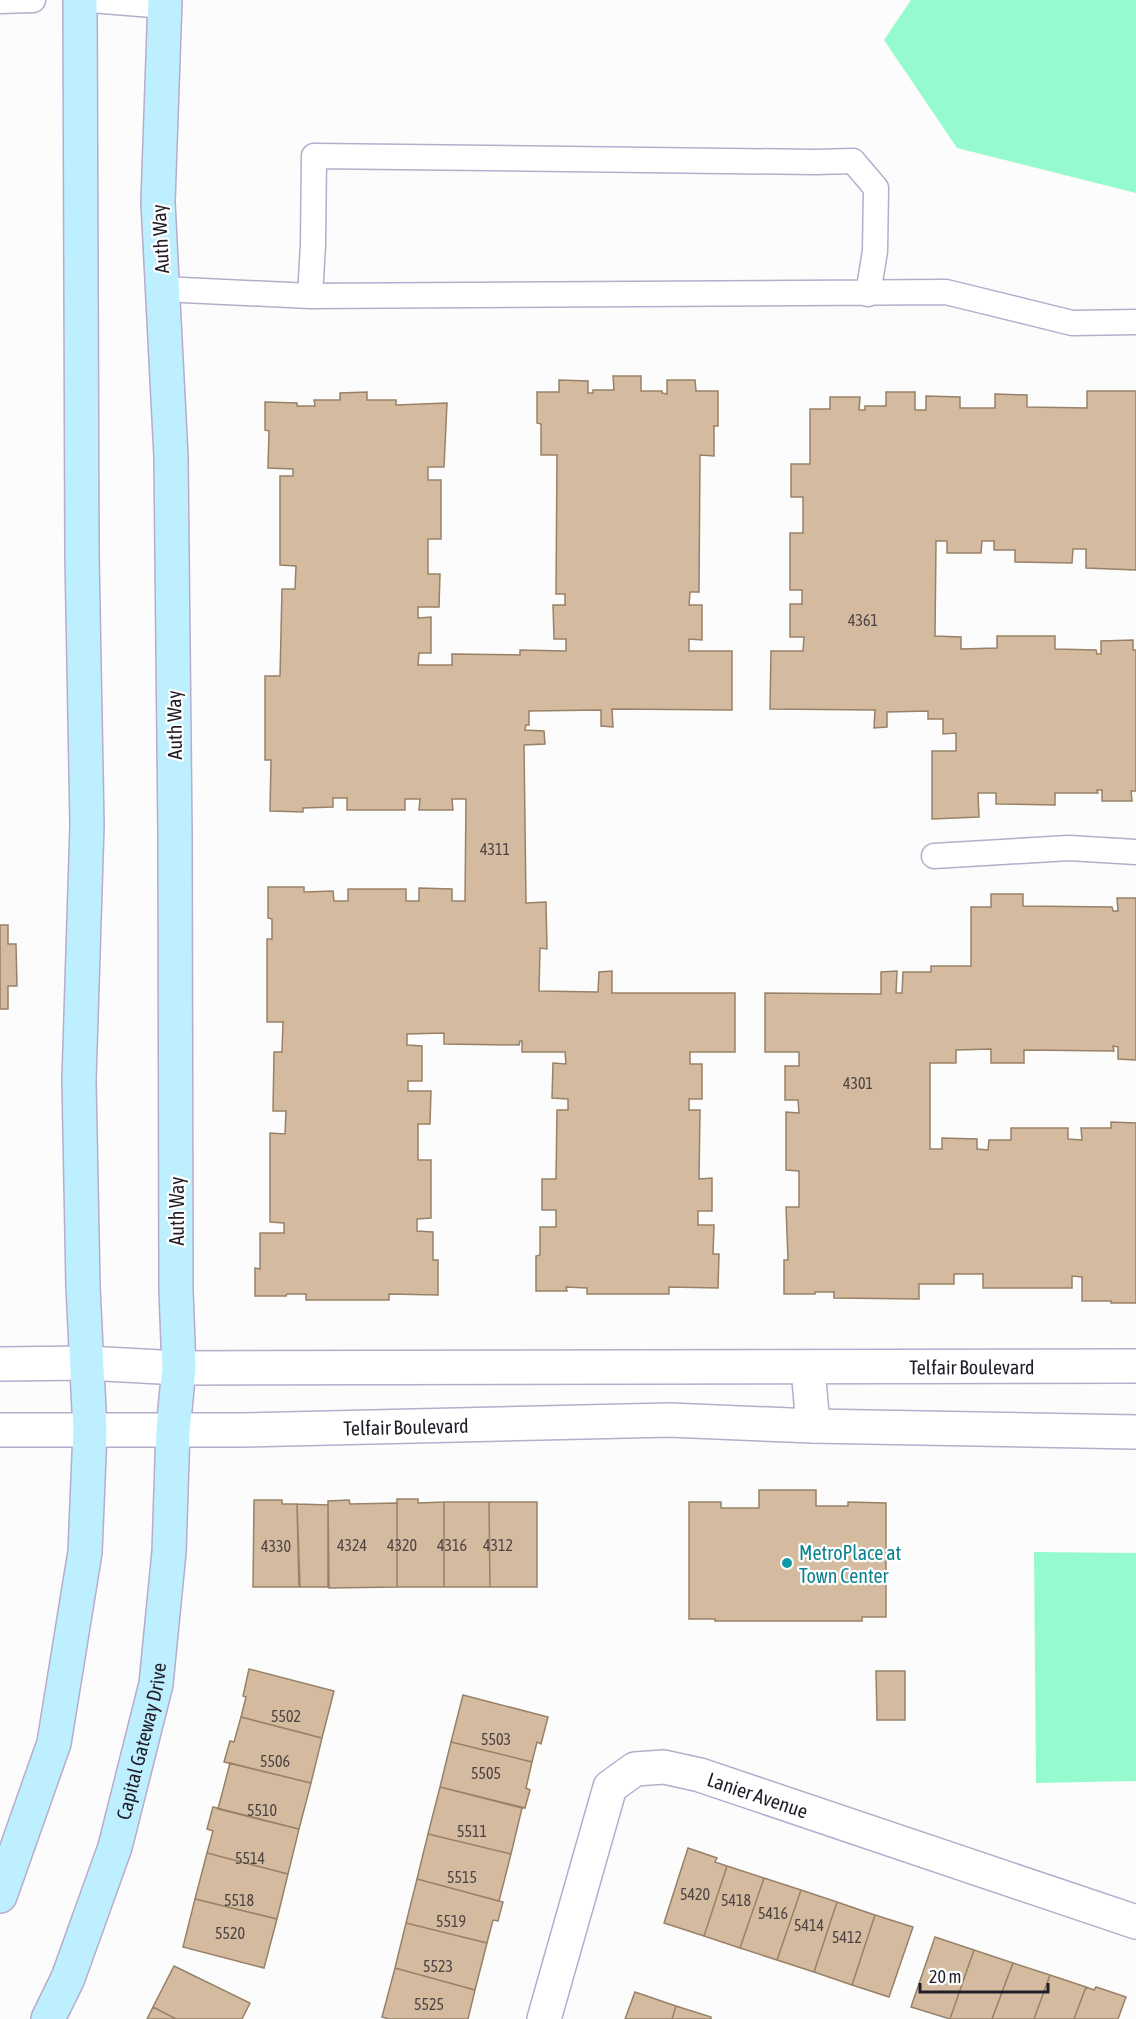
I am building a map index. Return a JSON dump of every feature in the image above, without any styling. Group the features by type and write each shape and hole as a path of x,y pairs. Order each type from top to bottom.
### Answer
{"street":[{"path":"0,1896 54,1743 85,1552 90,1431 83,1287 79,1080 87,825 82,545 80,0"},
{"name":"Auth Way","path":"165,3 158,202 171,457 176,847 176,1291 179,1368 173,1440"},
{"name":"Telfair Boulevard","path":"0,1364 87,1363 179,1368 1136,1366"},
{"path":"808,1368 813,1426"},
{"name":"Telfair Boulevard","path":"0,1430 90,1431 173,1440 669,1420 813,1426 1136,1432"},
{"name":"Capital Gateway Drive","path":"48,2019 68,1978 116,1847 156,1684 169,1552 173,1440"},
{"name":"Lanier Avenue","path":"544,2019 610,1787 635,1769 664,1767 700,1775 1136,1922"}],"lane":[{"path":"0,1 33,0"},
{"path":"91,0 165,3"},
{"path":"310,296 314,156 853,161 876,188 875,251 868,294"},
{"path":"162,289 310,296 946,292 1072,323 1136,322"},
{"path":"934,855 1069,848 1136,852"}],"green space":[{"path":"911,0 1136,0 1136,193 957,148 884,40"},
{"path":"1034,1552 1136,1553 1136,1781 1036,1783"}],"building":[{"path":"613,376 641,376 641,391 662,391 667,394 667,380 695,380 696,391 718,391 718,426 714,426 714,456 700,455 699,592 690,592 689,605 702,605 702,640 689,639 689,651 732,651 732,710 612,709 613,727 601,726 601,710 529,711 529,725 526,725 525,730 544,731 545,744 524,745 526,903 546,902 547,949 540,948 539,991 598,992 599,972 612,971 612,993 735,993 735,1052 690,1052 690,1064 702,1064 702,1099 689,1099 689,1110 700,1110 699,1179 712,1178 712,1211 698,1211 698,1225 714,1225 713,1254 719,1254 718,1288 669,1287 669,1294 587,1294 587,1288 566,1287 567,1291 536,1291 536,1256 540,1255 540,1227 556,1227 556,1210 542,1210 542,1179 556,1179 557,1110 568,1110 568,1099 552,1098 553,1063 566,1064 565,1052 522,1052 522,1041 519,1045 444,1044 444,1033 407,1034 407,1045 422,1046 422,1081 408,1081 408,1091 431,1091 430,1124 418,1124 418,1160 431,1160 431,1218 417,1219 417,1231 433,1232 433,1260 438,1260 438,1295 389,1294 389,1300 306,1300 306,1294 255,1296 255,1268 260,1269 260,1233 284,1233 284,1223 270,1222 270,1133 285,1134 286,1111 273,1111 274,1052 282,1052 283,1022 267,1022 267,939 272,939 272,919 268,918 268,887 304,887 304,892 333,891 334,901 348,901 348,889 406,889 406,901 419,901 419,888 452,889 452,901 465,901 466,799 452,799 453,810 419,810 420,799 405,799 405,810 347,810 347,798 333,798 333,807 303,808 303,812 270,811 271,760 265,760 265,676 280,676 282,589 295,589 296,566 280,565 280,476 293,476 293,469 268,468 269,431 265,430 265,402 315,406 314,400 340,400 340,393 367,392 367,400 396,400 396,405 447,403 444,467 428,467 428,480 441,480 441,539 428,539 428,574 440,574 439,607 418,607 418,618 431,617 431,653 419,653 418,665 452,665 452,654 520,655 520,650 566,651 566,639 554,639 553,605 565,605 565,594 556,594 557,455 541,455 541,424 537,423 537,392 559,392 559,380 588,381 588,393 593,393 593,390 614,390"},
{"path":"1087,391 1136,391 1136,570 1086,568 1086,549 1073,549 1072,563 1015,562 1015,550 994,550 994,541 982,541 981,553 947,553 947,541 936,541 935,636 961,637 961,649 997,648 997,636 1055,636 1055,649 1096,650 1097,654 1101,654 1101,641 1133,640 1133,650 1136,650 1136,791 1131,791 1132,801 1102,801 1102,790 1097,790 1098,793 1055,793 1055,805 996,804 996,793 978,793 979,817 932,819 932,751 956,751 956,733 943,734 943,719 928,719 928,711 887,712 887,727 874,728 875,710 770,709 771,651 803,651 804,637 790,637 790,604 802,604 802,590 790,590 790,533 803,533 803,497 791,497 791,464 810,464 810,409 830,409 830,397 860,397 859,410 865,410 865,406 886,406 886,392 915,392 915,410 926,410 926,396 960,397 960,408 995,408 995,394 1027,395 1027,407 1087,408"},
{"path":"991,894 1023,894 1023,906 1112,907 1113,911 1118,911 1117,898 1136,898 1136,1060 1118,1059 1118,1047 1113,1046 1114,1051 1024,1050 1024,1063 991,1063 991,1049 956,1050 956,1063 930,1063 930,1149 942,1149 942,1138 977,1139 977,1149 988,1150 989,1140 1011,1140 1011,1128 1068,1128 1068,1139 1082,1140 1081,1128 1111,1128 1111,1122 1136,1123 1136,1303 1082,1301 1082,1277 1072,1276 1072,1288 983,1288 983,1274 954,1274 954,1284 919,1284 919,1299 834,1298 834,1292 784,1294 784,1260 788,1260 786,1207 799,1207 799,1171 786,1170 786,1112 799,1113 798,1100 785,1100 785,1066 799,1066 799,1052 765,1052 765,993 881,994 881,972 897,971 896,993 902,993 903,972 931,972 931,966 971,966 971,907 991,907"},
{"path":"0,925 8,925 8,944 16,944 17,986 8,986 8,1009 0,1009"},
{"name":"MetroPlace at Town Center","path":"759,1490 816,1490 816,1506 848,1506 848,1502 886,1503 886,1617 862,1617 862,1621 689,1619 689,1502 721,1502 721,1508 759,1508"},
{"path":"397,1499 418,1499 418,1503 444,1502 444,1587 397,1587"},
{"path":"254,1500 282,1500 282,1504 297,1504 299,1587 253,1587"},
{"path":"349,1500 350,1504 397,1503 397,1587 329,1588 328,1501"},
{"path":"444,1502 489,1502 490,1587 444,1587"},
{"path":"489,1502 537,1502 537,1587 490,1587"},
{"path":"297,1504 328,1505 328,1587 300,1587"},
{"path":"249,1669 334,1691 322,1738 241,1717"},
{"path":"876,1671 905,1671 905,1720 877,1720"},
{"path":"463,1695 548,1717 541,1744 537,1742 532,1762 451,1742"},
{"path":"241,1717 322,1738 311,1783 224,1762 230,1741 234,1742"},
{"path":"451,1742 532,1762 526,1788 530,1790 525,1808 440,1787"},
{"path":"230,1763 311,1783 299,1829 218,1809"},
{"path":"440,1787 522,1808 511,1854 428,1834"},
{"path":"213,1807 299,1829 288,1874 207,1853 213,1831 207,1829"},
{"path":"428,1834 511,1854 499,1901 417,1879"},
{"path":"688,1848 717,1858 715,1862 727,1866 704,1936 664,1923"},
{"path":"207,1853 288,1874 277,1919 195,1899"},
{"path":"727,1866 764,1878 740,1948 704,1936"},
{"path":"764,1878 801,1890 777,1960 740,1948"},
{"path":"417,1879 503,1902 498,1921 493,1920 487,1943 406,1923"},
{"path":"801,1890 837,1902 814,1972 777,1960"},
{"path":"195,1899 277,1919 264,1968 183,1947"},
{"path":"837,1902 875,1915 852,1985 814,1972"},
{"path":"875,1915 913,1927 889,1997 852,1985"},
{"path":"406,1923 487,1943 475,1990 395,1968"},
{"path":"935,1937 974,1950 950,2019 911,2007"},
{"path":"974,1950 1013,1963 992,2019 950,2019"},
{"path":"1013,1963 1050,1975 1034,2019 992,2019"},
{"path":"174,1966 250,2003 242,2019 176,2019 153,2007"},
{"path":"395,1968 475,1990 468,2019 389,2019 382,2017"},
{"path":"1050,1975 1086,1987 1074,2019 1034,2019"},
{"path":"1086,1987 1094,1990 1096,1987 1126,1997 1118,2019 1074,2019"},
{"path":"635,1992 676,2006 672,2019 625,2019"},
{"path":"676,2006 711,2017 711,2019 672,2019"},
{"path":"153,2007 176,2019 147,2019"}],"place":[{"name":"MetroPlace at Town Center","path":"787,1563"}]}
